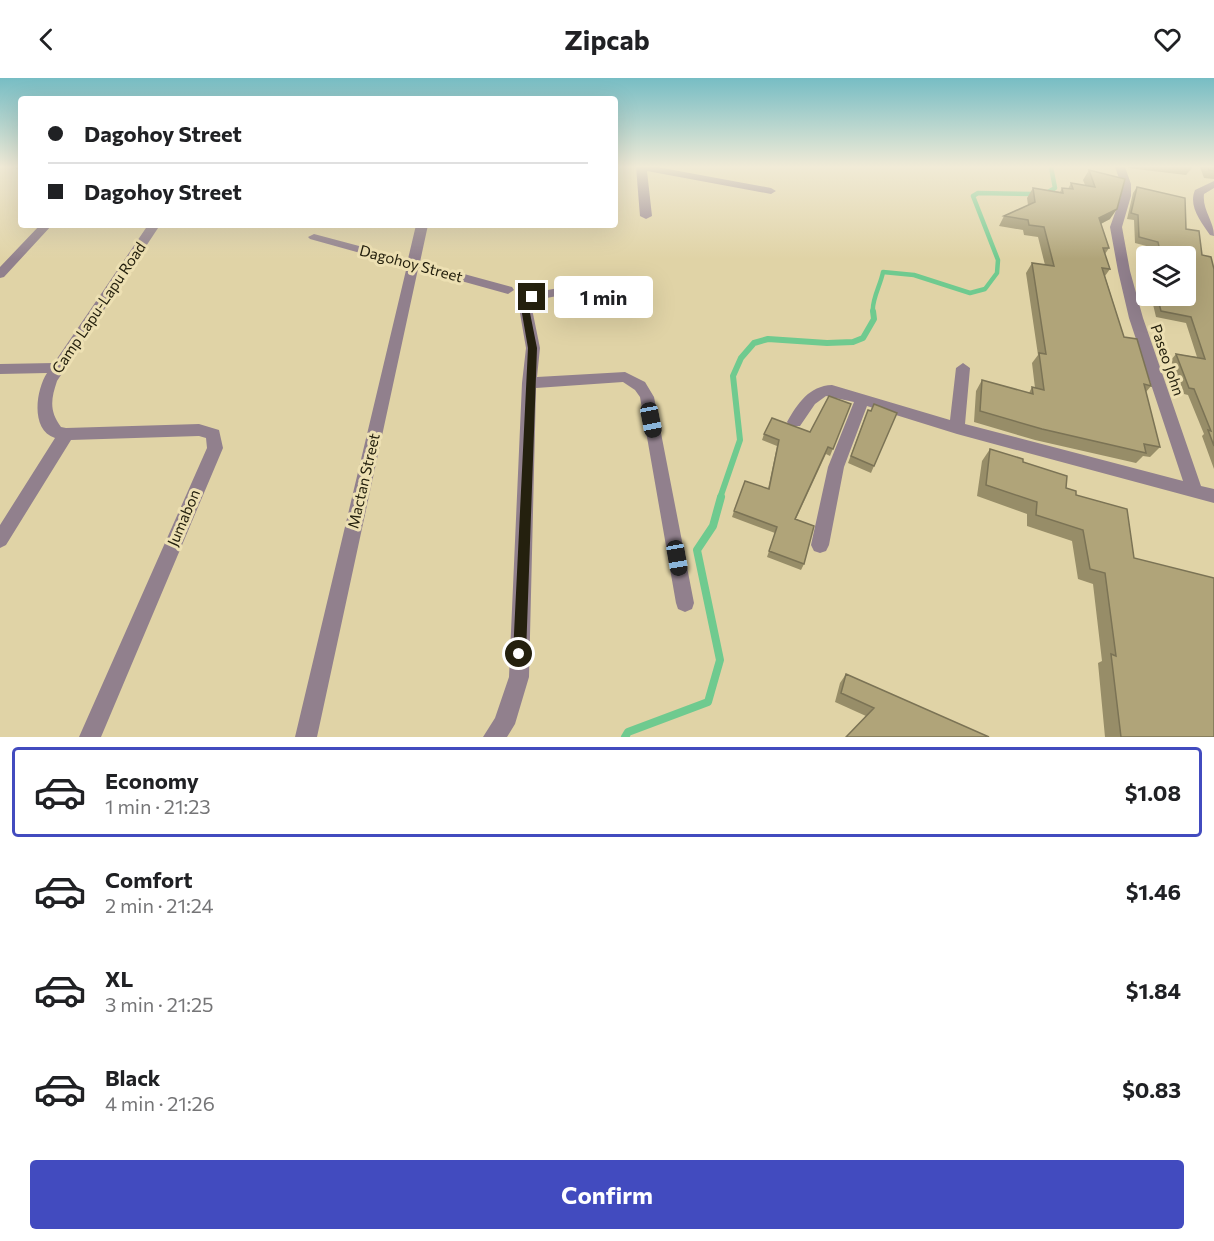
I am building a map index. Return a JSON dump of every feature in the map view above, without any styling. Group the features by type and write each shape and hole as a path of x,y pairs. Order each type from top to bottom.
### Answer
{"street":[{"path":"644,198 646,216"},
{"name":"Paseo John","path":"1125,198 1116,227 1124,271 1136,318 1195,492"},
{"path":"1197,198 1198,207 1214,233"},
{"path":"0,274 43,228"},
{"name":"Camp Lapu-Lapu Road","path":"66,434 56,432 45,417 44,399 50,380 152,228"},
{"name":"Mactan Street","path":"306,737 421,228"},
{"name":"Dagohoy Street","path":"314,237 508,290"},
{"path":"494,737 504,724 519,677 529,383 533,348 524,302 532,297 622,280"},
{"path":"0,369 58,368"},
{"path":"957,428 963,368"},
{"path":"529,383 625,377 640,386 647,397 685,603"},
{"path":"795,422 815,393 823,389 832,390 957,428 1214,496"},
{"path":"820,545 836,466 862,400"},
{"name":"Jumabon","path":"66,434 199,430 214,434 215,448 90,737"},
{"path":"0,540 66,434"}],"building":[{"path":"1034,198 1120,198 1117,209 1099,218 1109,248 1103,248 1110,269 1102,268 1124,337 1137,339 1151,386 1144,384 1160,447 1144,444 1146,453 1042,429 980,411 982,380 1033,394 1032,387 1044,390 1039,353 1046,354 1032,263 1054,266 1044,227 1029,225 1028,220 1004,216 1035,202"},
{"path":"1135,198 1185,198 1186,229 1199,231 1202,255 1211,257 1214,269 1214,446 1208,430 1211,431 1194,389 1189,388 1176,354 1205,359 1191,317 1161,311 1160,306 1196,306 1196,246 1159,246 1158,242 1139,237 1138,215 1131,213"},
{"path":"829,396 851,404 833,449 828,447 795,519 814,526 804,564 769,551 777,527 734,511 745,481 769,489 779,440 764,434 772,418 810,432"},
{"path":"874,404 897,413 874,466 851,456 868,410 871,411"},
{"path":"990,449 1067,476 1066,488 1076,491 1076,495 1127,509 1134,558 1214,578 1214,737 1121,737 1111,654 1116,656 1105,573 1090,569 1083,530 1036,515 1037,502 986,485"},
{"path":"846,674 989,737 846,737 874,708 841,693"}],"waterway":[{"path":"873,311 873,303 883,272 914,275 970,293 985,289 997,273 998,260 974,198"},
{"path":"720,498 740,440 733,376 741,358 754,343 768,339 827,343 853,342 863,338 874,319 873,311"},
{"path":"625,737 628,732 708,702 720,660 697,550 713,526 721,497"}],"route":[{"path":"519,654 529,383 533,348 524,302 532,297"}]}
